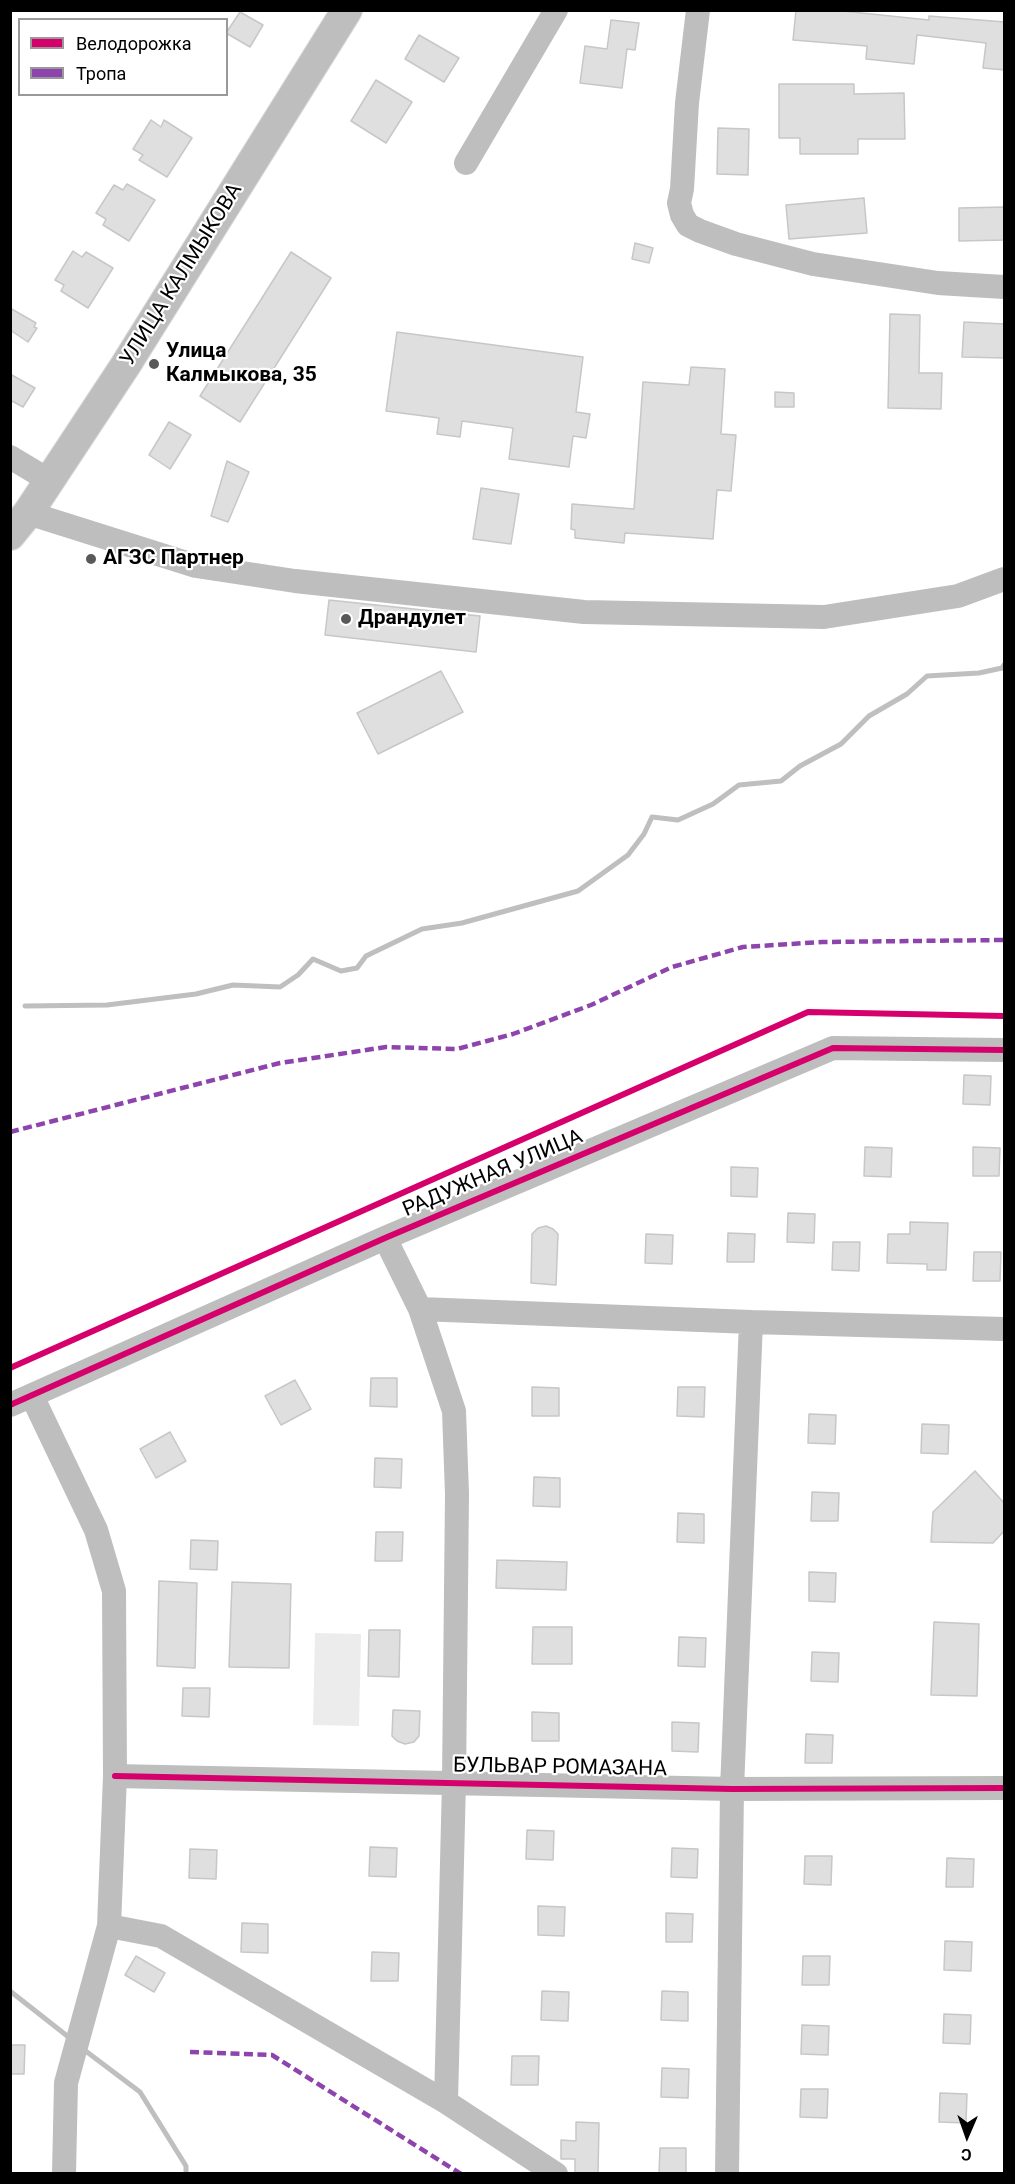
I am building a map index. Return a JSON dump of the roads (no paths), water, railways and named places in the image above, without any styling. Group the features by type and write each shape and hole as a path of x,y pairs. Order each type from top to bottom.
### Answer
{"main road":[{"name":"УЛИЦА КАЛМЫКОВА","path":"20,524 210,233 347,10"}],"street":[{"path":"466,163 556,10"},
{"path":"698,10 687,103 680,203 682,215 688,225 736,244 813,264 938,283 1005,287"},
{"path":"10,457 50,481"},
{"path":"20,524 196,566 295,581 584,612 824,617 958,596 1005,579"},
{"name":"РАДУЖНАЯ УЛИЦА","path":"21,1400 385,1238 833,1048 1005,1050"},
{"path":"385,1238 420,1309 454,1411 457,1494 454,1782 446,2102"},
{"path":"420,1309 1005,1329"},
{"path":"727,2174 732,1789 751,1322"},
{"path":"21,1400 96,1530 114,1591 116,1776 109,1926 66,2083 64,2174"},
{"name":"БУЛЬВАР РОМАЗАНА","path":"116,1776 732,1789 1005,1788"},
{"path":"109,1926 161,1936 446,2102 556,2174"}],"waterway":[{"path":"25,1006 107,1005 196,994 233,985 280,987 298,975 313,959 341,971 357,968 366,956 422,929 462,923 578,891 628,855 644,834 652,817 678,820 713,804 739,785 781,781 800,766 841,744 869,716 907,694 927,676 979,673 1002,668 1004,665"},
{"path":"10,1991 71,2039"},
{"path":"83,2049 140,2092 186,2166 186,2174"}],"place":[{"name":"Улица Калмыкова, 35","path":"154,364"},
{"name":"АГЗС Партнер","path":"91,559"},
{"name":"Драндулет","path":"346,619"}]}
